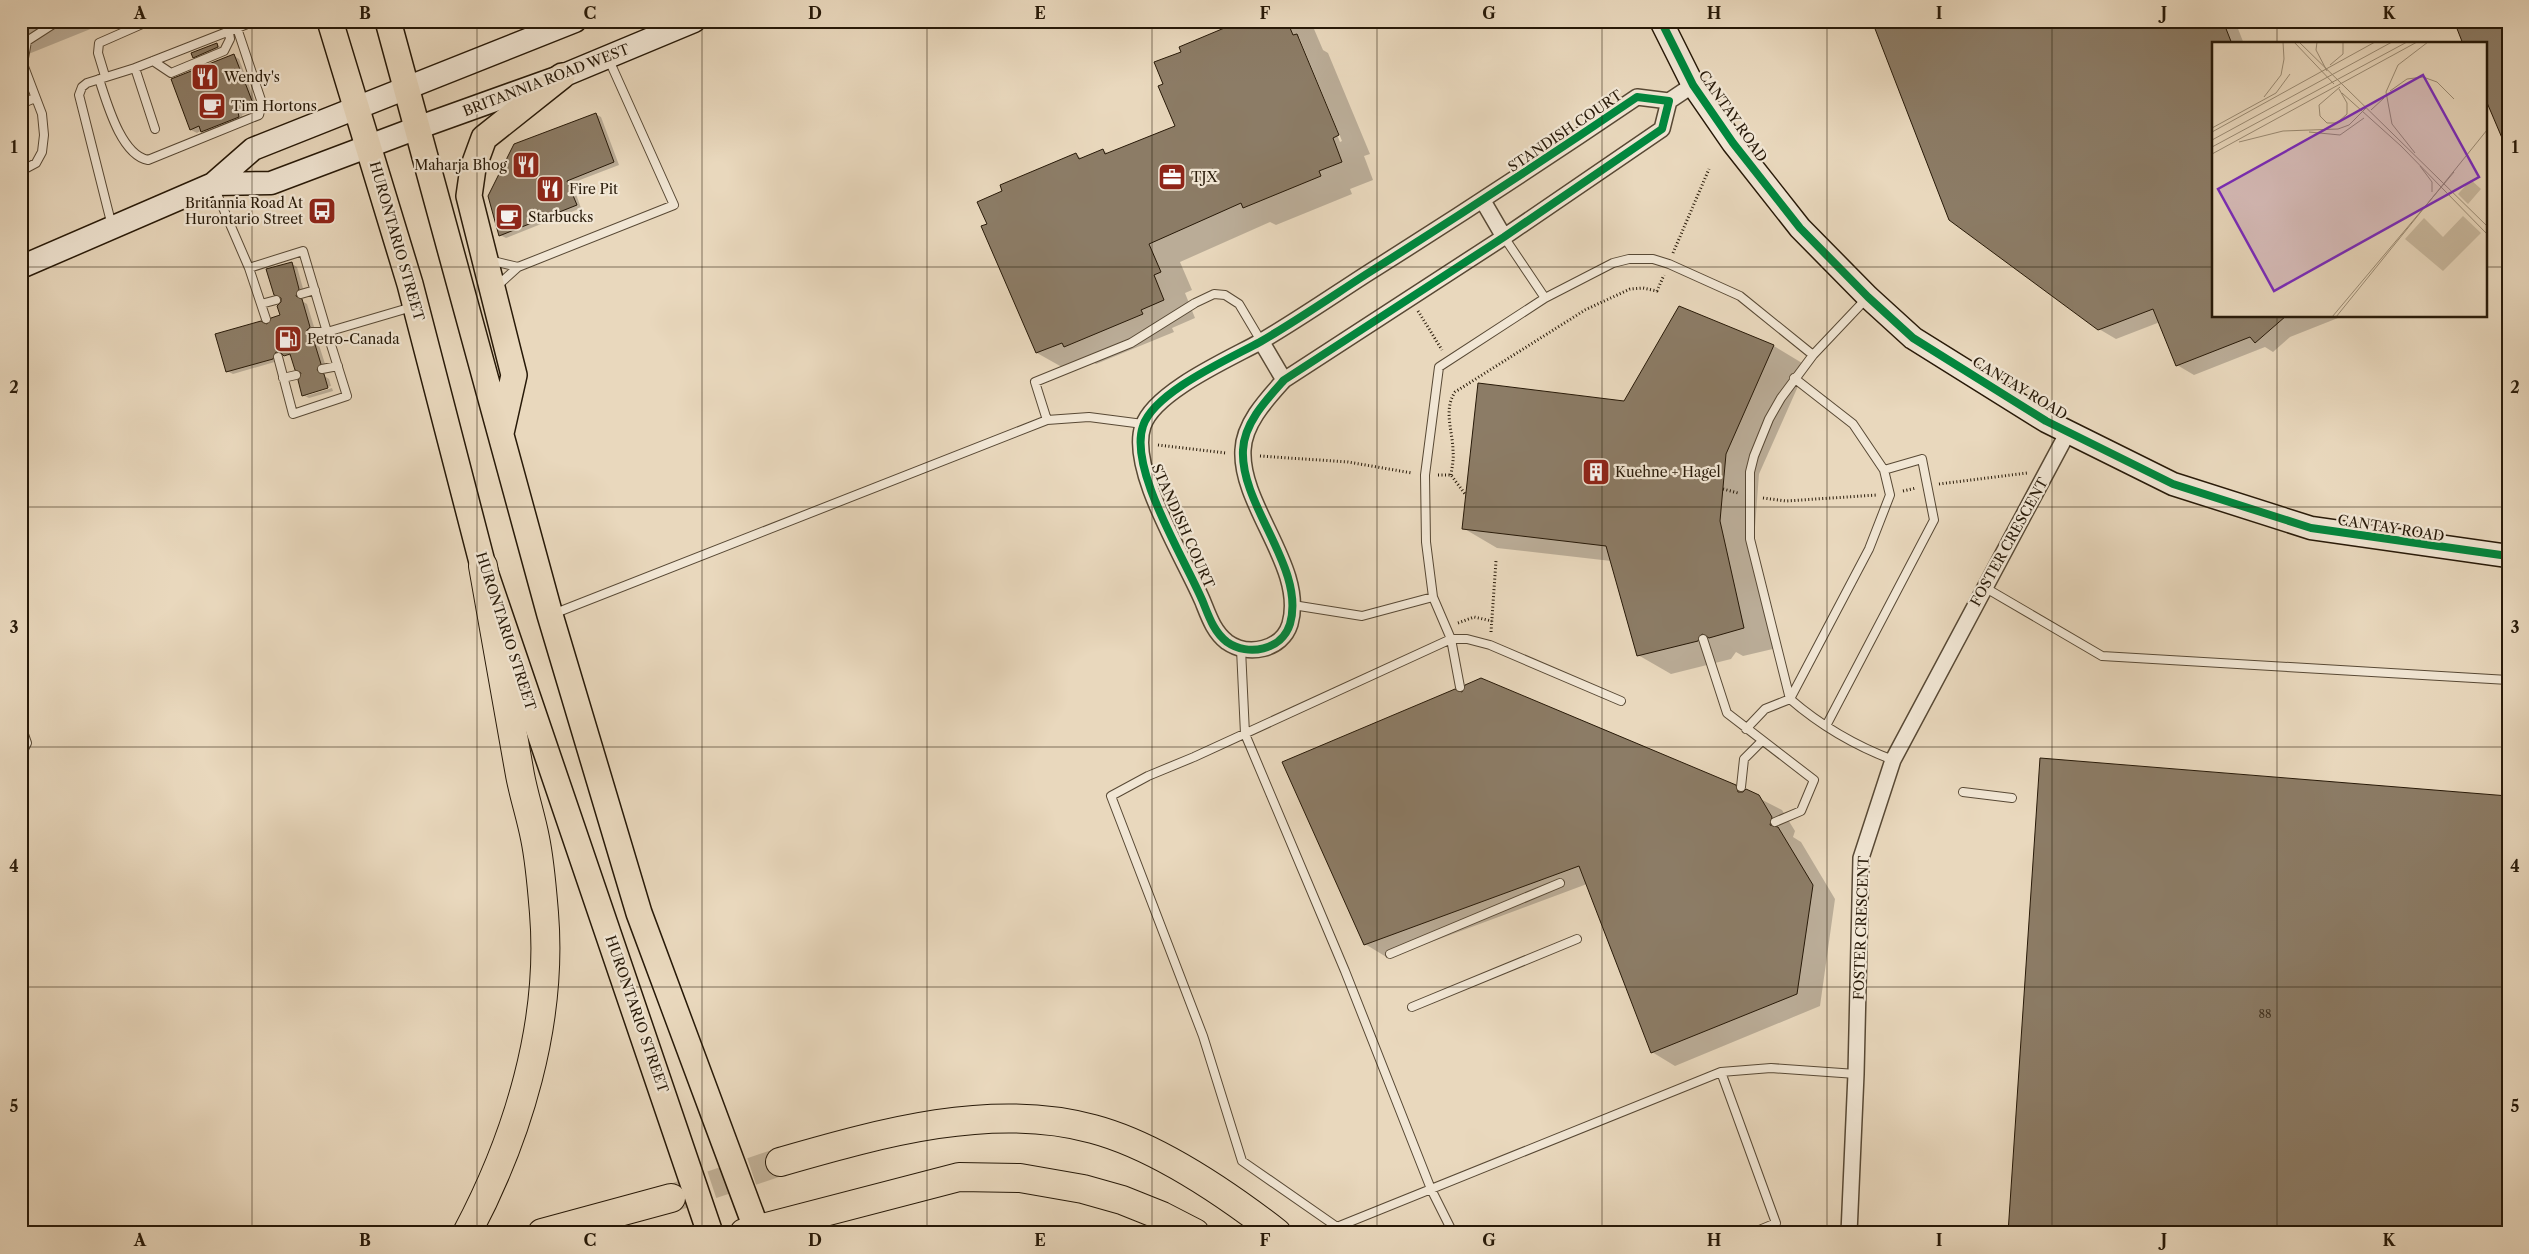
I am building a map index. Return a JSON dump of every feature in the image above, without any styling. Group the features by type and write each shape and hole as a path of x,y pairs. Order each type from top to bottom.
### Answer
{"highway":[{"path":"467,1233 497,1173 522,1105 535,1053 545,960 544,914 535,840 521,778 483,566"},
{"path":"780,1162 874,1136 980,1119 1016,1118 1060,1123 1093,1129 1139,1146 1199,1178 1277,1233"},
{"path":"753,1231 863,1200 959,1177 1020,1178 1083,1189 1130,1203 1162,1216 1195,1233"},
{"path":"542,1233 671,1198"}],"main road":[{"name":"HURONTARIO STREET","path":"330,21 369,145 416,306 483,566 627,983 710,1233"},
{"path":"388,21 406,87 407,132 501,436 550,615 639,913 753,1231"},
{"path":"21,267 112,226 213,184 253,148 575,21"},
{"name":"BRITANNIA ROAD WEST","path":"213,184 271,183 369,145 562,76 694,21"},
{"name":"CANTAY ROAD","path":"1661,21 1693,85 1733,143 1800,228 1868,297 1914,338 2046,421 2173,484 2310,528 2508,556"},
{"path":"501,436 514,375 469,196 473,168 484,138 562,76"}],"street":[{"path":"1241,649 1250,651 1270,647 1282,638 1290,626 1293,605 1281,560 1248,484 1242,455 1243,442 1249,426 1269,396 1284,380 1504,237 1662,129 1668,101 1693,85"},
{"name":"STANDISH COURT","path":"1241,649 1229,644 1212,626 1192,576 1146,477 1140,442 1143,424 1154,408 1176,390 1208,369 1261,341 1483,201 1637,97 1668,101"},
{"path":"1483,201 1504,237"},
{"path":"1261,341 1284,380"},
{"name":"FOSTER CRESCENT","path":"1850,1233 1861,858 1893,760 2068,432"}],"lane":[{"path":"21,171 36,163 42,152 44,135 42,114 23,64 27,41 58,21"},
{"path":"149,21 99,43 98,53 109,107 129,149 139,158 148,160 259,115 262,103 237,28"},
{"path":"153,61 171,74 224,51 230,39 227,21"},
{"path":"112,226 79,95 82,87 255,21"},
{"path":"494,290 518,267 674,205 608,58"},
{"path":"135,68 155,129"},
{"path":"21,104 35,98"},
{"path":"213,184 249,268 266,319"},
{"path":"1504,237 1545,298"},
{"path":"249,268 303,252 347,396 293,414 278,358"},
{"path":"485,259 518,267"},
{"path":"1460,687 1451,638 1433,597 1426,542 1425,475 1439,367 1545,298 1620,260 1653,259 1669,264 1740,296 1813,355"},
{"path":"301,294 315,290"},
{"path":"1047,420 1036,382 1131,343 1206,297 1225,295 1233,298 1261,341"},
{"path":"1868,297 1794,378 1769,419 1754,456 1750,472 1749,527 1752,555 1790,700 1826,726 1871,752 1893,760"},
{"path":"261,304 276,300"},
{"path":"312,332 327,332 416,306"},
{"path":"322,369 338,366"},
{"path":"283,378 296,375"},
{"path":"1746,729 1765,710 1790,700 1869,549 1890,495 1884,470 1853,424 1794,378"},
{"path":"550,615 1047,420 1089,417 1143,424"},
{"path":"1826,726 1934,520 1922,459 1884,470"},
{"path":"1984,587 2102,656 2508,680"},
{"path":"1293,605 1362,616 1433,597"},
{"path":"1621,701 1490,645 1467,639 1451,638 1245,734 1148,776 1111,796 1203,1036 1242,1161 1337,1227 1721,1072 1771,1068 1856,1074"},
{"path":"1703,639 1727,713 1814,780 1801,811 1775,822"},
{"path":"1241,649 1245,734 1345,971 1431,1189 1453,1233"},
{"path":"21,726 27,743 21,755"},
{"path":"1741,787 1744,759 1762,741"},
{"path":"1963,792 2012,798"},
{"path":"1390,954 1560,883"},
{"path":"1412,1007 1577,939"},
{"path":"1721,1072 1776,1223 1752,1233"}],"path":[{"path":"1465,494 1451,475 1454,450 1449,428 1451,404 1455,392 1585,310 1630,289 1643,288 1657,291 1709,169"},
{"path":"1140,442 1242,455 1348,462 1425,475 1451,475"},
{"path":"1490,645 1496,561"},
{"path":"1446,628 1474,617 1492,620"}],"building":[{"path":"1241,21 1287,21 1293,35 1297,34 1339,135 1333,138 1342,162 1319,171 1321,176 1243,208 1241,203 1149,244 1161,272 1154,275 1164,300 1141,310 1143,314 1064,347 1062,343 1036,353 981,226 987,224 977,202 1002,191 1000,185 1076,153 1079,159 1103,149 1105,154 1175,126 1158,86 1163,84 1154,62 1181,52 1179,47"},
{"path":"1872,21 2223,21 2231,42 2212,42 2212,318 2284,318 2255,343 2250,337 2176,366 2153,309 2098,330 1949,220"},
{"path":"2454,21 2508,21 2508,152 2486,100 2486,42 2462,42"},
{"path":"217,43 218,47 193,58 191,53"},
{"path":"234,54 254,106 238,112 239,117 201,132 199,126 190,130 171,79"},
{"path":"596,113 614,162 567,181 577,205 499,236 488,196 514,144"},
{"path":"292,262 299,289 296,296 302,299 310,327 307,330 307,334 313,338 321,364 317,370 324,374 328,388 302,396 298,380 301,373 295,370 290,354 284,356 280,352 276,352 273,359 226,372 215,334 261,321 267,324 271,318 280,315 277,306 281,302 281,298 274,295 266,269"},
{"name":"Kuehne + Hagel","path":"1679,306 1774,345 1726,454 1720,521 1744,628 1709,638 1702,634 1698,641 1637,656 1606,546 1462,529 1478,383 1624,401"},
{"path":"1481,678 1736,785 1738,792 1743,792 1746,789 1759,795 1772,817 1770,825 1778,827 1813,885 1797,994 1651,1053 1579,866 1364,945 1282,762 1455,689 1462,692 1465,685"},
{"path":"2040,758 2508,796 2508,1233 2008,1233"}],"tunnel":[{"path":"672,1198 780,1162"}],"cycle path":[{"path":"1661,21 1693,85 1733,143 1800,228 1868,297 1913,338 2046,421 2173,484 2311,528 2508,556"},
{"path":"1637,97 1669,101 1662,129 1504,237 1284,380 1264,403 1247,430 1244,440 1245,471 1251,493 1289,581 1292,603 1290,624 1280,640 1263,648 1245,649 1235,647 1227,642 1212,624 1151,489 1144,466 1141,444 1143,426 1150,413 1177,389 1300,317 1502,187 1637,97"}],"place":[{"name":"Wendy's","path":"205,77"},
{"name":"Tim Hortons","path":"212,106"},
{"name":"Maharja Bhog","path":"526,165"},
{"name":"TJX","path":"1172,177"},
{"name":"Fire Pit","path":"550,189"},
{"name":"Britannia Road At Hurontario Street","path":"322,211"},
{"name":"Starbucks","path":"509,217"},
{"name":"Petro-Canada","path":"288,339"},
{"name":"Kuehne + Hagel","path":"1596,472"}]}
